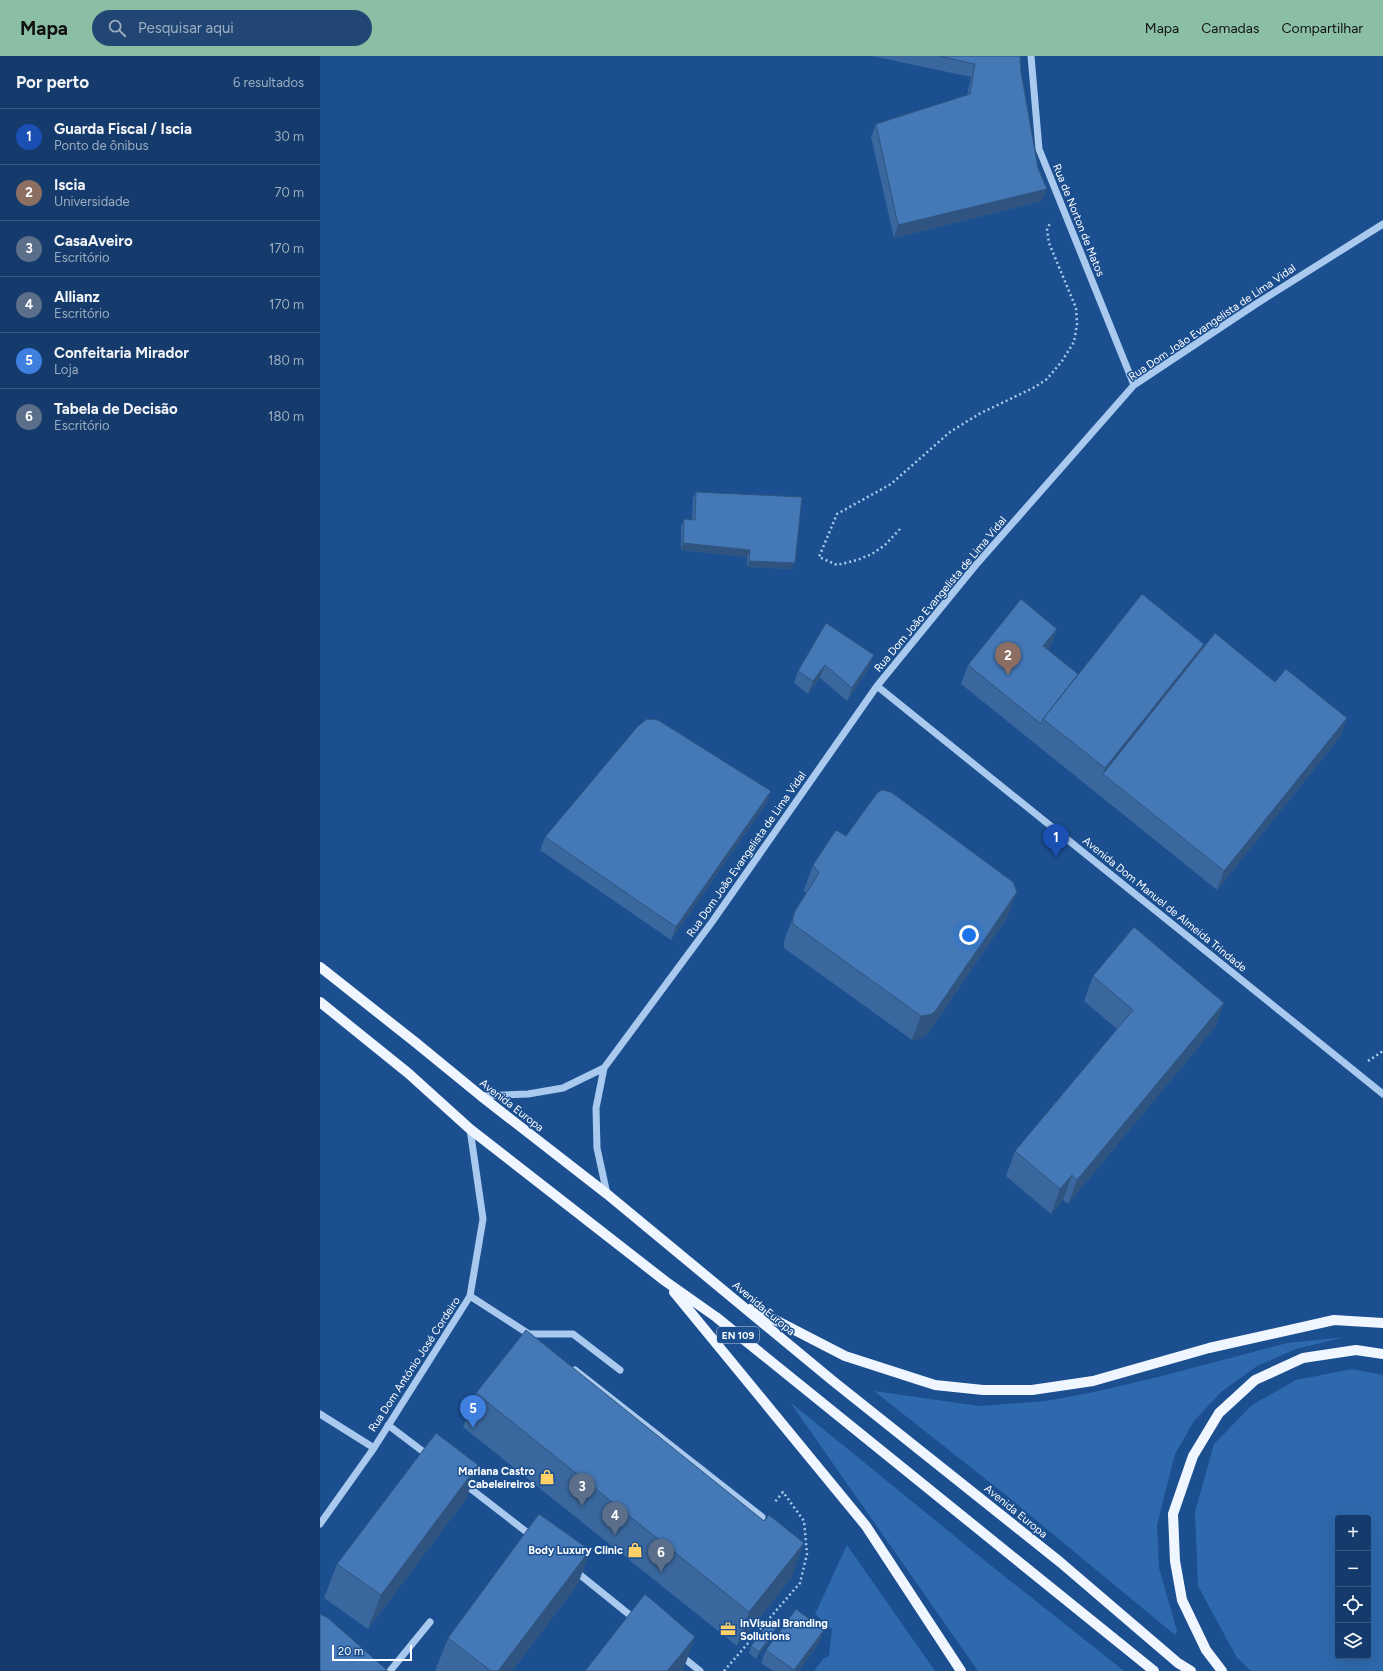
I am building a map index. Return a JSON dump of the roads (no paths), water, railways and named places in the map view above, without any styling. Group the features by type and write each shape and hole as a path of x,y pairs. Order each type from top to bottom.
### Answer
{"main road":[{"name":"Avenida Europa","path":"320,967 481,1096 607,1194 833,1381 1060,1562 1178,1663 1190,1671"},
{"name":"EN 109","path":"320,1002 408,1073 470,1129 665,1281 716,1317 1154,1671"},
{"path":"665,1281 866,1526 961,1671"},
{"path":"736,1300 845,1356 935,1385 983,1390 1032,1390 1093,1381 1209,1348 1334,1320 1383,1323"},
{"path":"1222,1671 1206,1650 1182,1600 1174,1561 1173,1514 1192,1456 1219,1413 1255,1380 1303,1358 1356,1350 1383,1354"}],"street":[{"name":"Rua de Norton de Matos","path":"1031,56 1039,149 1134,385"},
{"name":"Rua Dom João Evangelista de Lima Vidal","path":"604,1068 712,922 877,686 975,566 1134,385 1256,304 1383,224"},
{"name":"Avenida Dom Manuel de Almeida Trindade","path":"877,686 1383,1094"},
{"path":"481,1096 528,1094 563,1088 604,1068"},
{"path":"604,1068 596,1108 597,1142 607,1194"},
{"name":"Rua Dom António José Cordeiro","path":"320,1524 374,1448 470,1296 483,1219 470,1129"},
{"path":"470,1296 530,1334 542,1344"},
{"path":"530,1334 573,1334 620,1370"},
{"path":"567,1364 762,1518"},
{"path":"320,1414 374,1448"},
{"path":"388,1425 435,1462"},
{"path":"454,1476 540,1543"},
{"path":"570,1567 639,1623"},
{"path":"390,1671 430,1622"},
{"path":"676,1652 700,1671"}],"place":[{"name":"Iscia","path":"1008,675"},
{"name":"Guarda Fiscal / Iscia","path":"1056,857"},
{"name":"Confeitaria Mirador","path":"473,1428"},
{"name":"Mariana Castro Cabeleireiros","path":"547,1477"},
{"name":"CasaAveiro","path":"582,1506"},
{"name":"Allianz","path":"615,1535"},
{"name":"Body Luxury Clinic","path":"635,1550"},
{"name":"Tabela de Decisão","path":"661,1572"},
{"name":"inVisual Branding Sollutions","path":"728,1629"}]}
